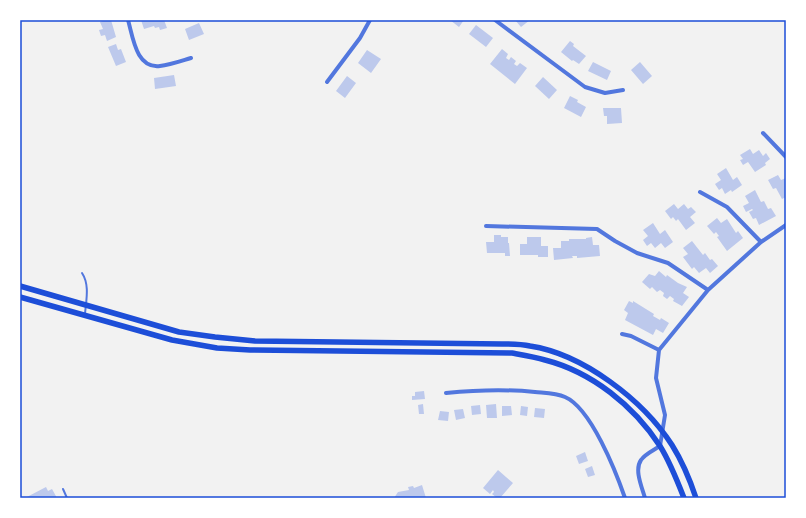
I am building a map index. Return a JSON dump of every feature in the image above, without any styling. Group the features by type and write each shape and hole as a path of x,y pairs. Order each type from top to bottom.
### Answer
{"main road":[{"path":"20,286 180,332 215,337 259,341 502,344 530,346 551,351 594,371 617,386 653,421 672,444 696,498"},
{"path":"20,297 172,340 217,348 258,351 491,352 512,353 546,360 573,370 623,402 641,421 660,446 673,469 684,498"}],"street":[{"path":"128,20 136,52 142,60 148,64 161,66 191,58"},
{"path":"327,82 360,38 370,20"},
{"path":"495,20 585,87 605,93 624,90"},
{"path":"763,133 786,157"},
{"path":"700,192 727,207 760,242"},
{"path":"645,498 638,470 642,459 660,446 664,415 656,378 659,350 708,290 760,242 786,225"},
{"path":"486,226 597,229 637,253 668,263 708,290"},
{"path":"622,334 631,336 659,350"},
{"path":"446,392 471,390 516,390 549,393 566,397 584,412 617,473 625,498"}],"lane":[{"path":"82,273 87,294 84,315"},
{"path":"258,351 259,341"},
{"path":"62,489 67,498"}],"building":[{"path":"111,20 116,37 107,41 105,35 101,36 99,30 103,29 100,22"},
{"path":"141,20 164,20 167,28 160,30 159,27 155,28 154,26 144,29"},
{"path":"450,20 464,20 459,27"},
{"path":"515,20 530,20 521,27"},
{"path":"199,23 204,34 189,40 185,29"},
{"path":"476,25 493,38 486,47 469,34"},
{"path":"570,41 574,44 573,46 586,56 579,64 573,60 572,61 561,52"},
{"path":"116,44 118,50 121,49 126,62 116,66 108,47"},
{"path":"502,49 508,54 506,58 509,60 511,57 516,61 514,64 517,66 520,63 527,68 515,84 490,64"},
{"path":"367,50 381,59 371,73 358,63"},
{"path":"593,62 611,71 607,80 588,71"},
{"path":"640,62 652,76 643,84 631,70"},
{"path":"174,75 176,86 155,89 154,78"},
{"path":"347,76 356,83 345,98 336,91"},
{"path":"543,77 557,90 549,99 535,86"},
{"path":"570,96 578,100 577,102 586,107 581,117 564,108"},
{"path":"603,108 621,108 622,123 607,124 607,116 604,116"},
{"path":"750,149 753,154 759,150 763,156 766,153 770,159 765,163 766,165 755,172 748,162 743,165 740,160 743,159 740,155"},
{"path":"726,168 733,180 737,177 742,185 732,192 731,190 725,194 722,188 719,190 715,184 721,180 717,174"},
{"path":"778,175 781,180 786,178 786,197 782,199 776,188 773,189 768,180"},
{"path":"755,190 761,202 764,201 768,209 771,208 776,216 759,225 756,218 753,219 749,212 753,210 752,209 746,212 743,206 749,203 745,196"},
{"path":"674,204 678,209 684,204 688,209 691,207 696,212 690,217 695,223 686,230 678,219 676,221 673,217 671,219 665,211"},
{"path":"717,218 721,223 727,219 736,233 738,231 743,238 727,251 717,237 719,236 716,232 714,234 707,226"},
{"path":"653,223 660,234 665,230 673,242 665,248 661,243 655,248 651,243 647,246 643,240 648,236 643,230"},
{"path":"494,235 508,237 510,256 505,256 505,253 487,253 486,242 494,242"},
{"path":"527,237 541,237 541,246 548,246 548,257 538,257 538,255 520,255 520,244 527,244"},
{"path":"592,237 593,245 599,245 600,256 577,258 577,256 572,256 573,258 554,260 553,248 561,248 561,241 569,241 569,239 586,239"},
{"path":"692,241 703,255 705,253 710,260 712,259 718,266 710,273 706,268 699,273 694,267 692,269 683,257 688,254 683,248"},
{"path":"659,271 666,277 667,275 678,283 687,287 683,293 689,297 682,306 673,301 674,299 670,296 667,299 663,296 664,293 660,290 657,292 652,287 650,289 642,282 649,274 655,276"},
{"path":"629,301 633,303 633,301 654,314 653,316 660,320 661,318 669,323 663,333 656,329 653,335 625,320 628,313 624,310"},
{"path":"424,391 425,399 412,400 412,396 415,396 415,392"},
{"path":"423,404 424,414 419,414 418,405"},
{"path":"496,404 497,418 487,418 486,405"},
{"path":"480,405 481,414 472,415 471,406"},
{"path":"502,406 511,406 512,415 502,416"},
{"path":"521,406 528,407 527,416 520,415"},
{"path":"535,408 545,409 544,418 534,417"},
{"path":"463,409 465,418 456,420 454,410"},
{"path":"440,411 449,412 448,421 438,420"},
{"path":"585,452 588,461 579,464 576,456"},
{"path":"592,466 595,475 588,477 585,469"},
{"path":"498,470 513,483 500,498 497,498 492,494 494,492 493,490 490,494 483,488"},
{"path":"422,485 426,498 394,498 398,492 409,490 408,487 413,486 414,488"},
{"path":"46,487 48,491 52,489 57,498 25,498"}]}
